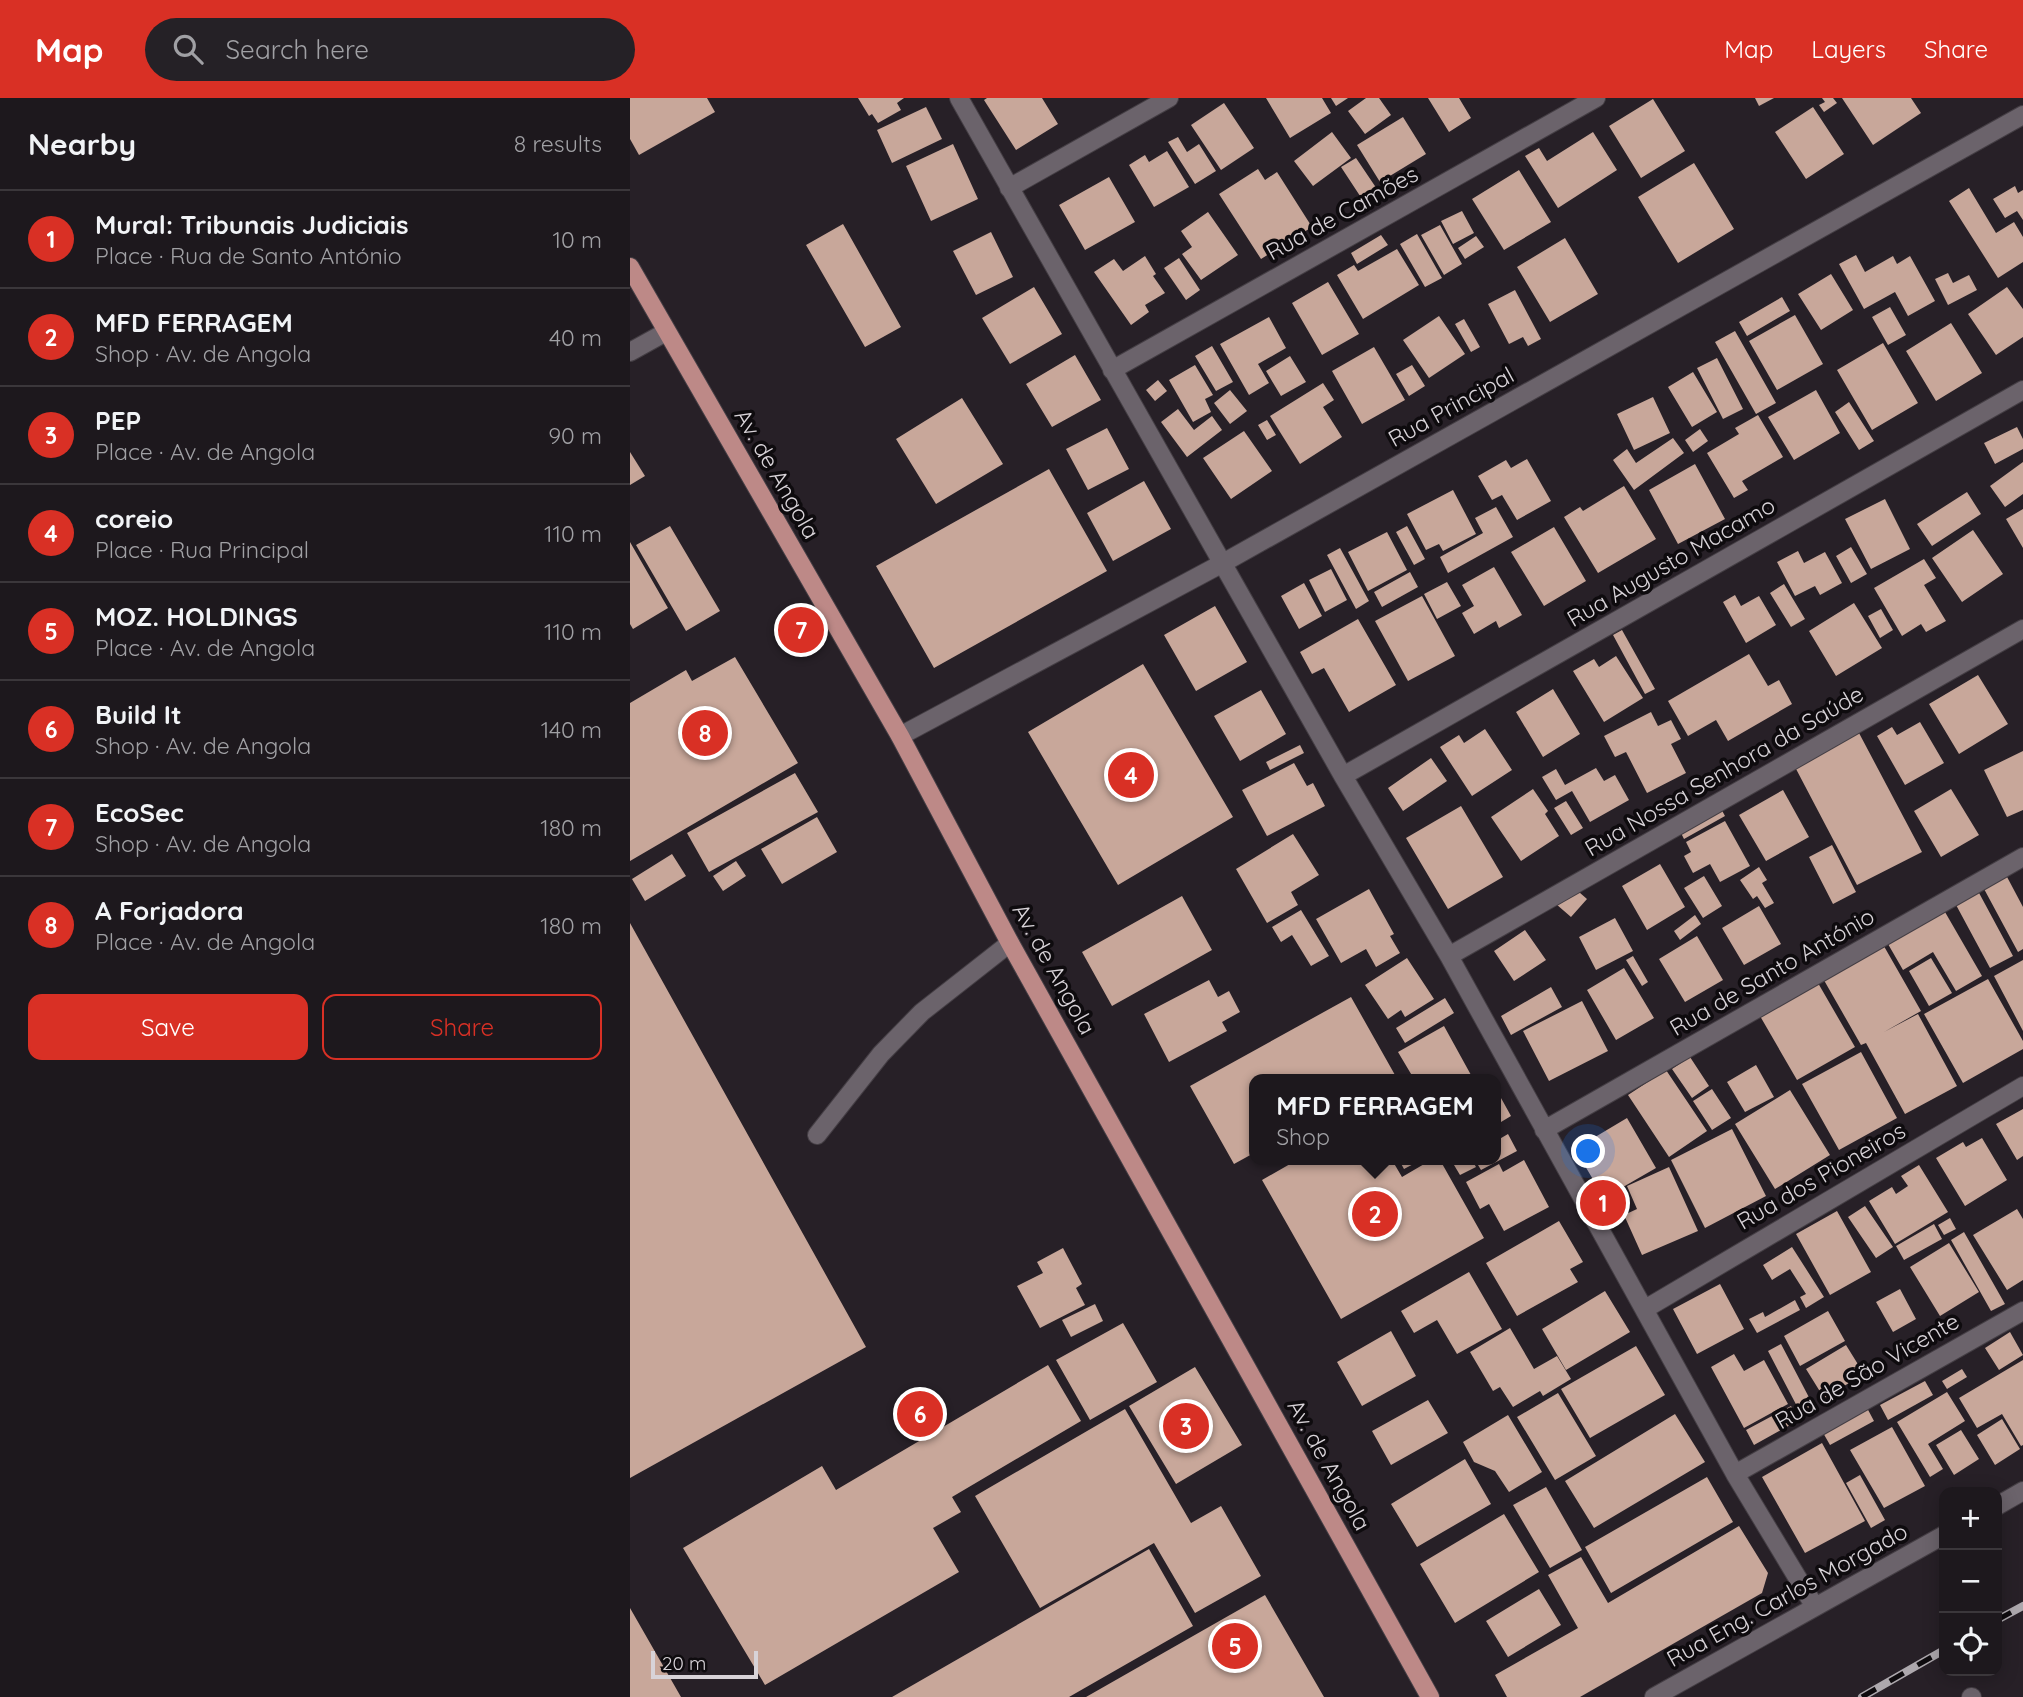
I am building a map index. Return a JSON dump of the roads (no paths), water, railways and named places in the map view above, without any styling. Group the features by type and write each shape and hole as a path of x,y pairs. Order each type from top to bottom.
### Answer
{"main road":[{"name":"Av. de Angola","path":"630,267 900,736 1010,943 1430,1697"}],"street":[{"path":"959,98 1343,776 1450,956 1735,1474 1815,1606"},
{"path":"1009,188 1169,98"},
{"name":"Rua de Camões","path":"1112,370 1596,98"},
{"name":"Rua Principal","path":"900,736 1223,563 2023,115"},
{"path":"630,352 666,332"},
{"name":"Rua Augusto Macamo","path":"1343,776 2023,390"},
{"name":"Rua Nossa Senhora da Saúde","path":"1450,956 2023,629"},
{"name":"Rua de Santo António","path":"1544,1130 2023,857"},
{"path":"817,1135 881,1055 922,1012 1010,943"},
{"name":"Rua dos Pioneiros","path":"1645,1308 2023,1086"},
{"name":"Rua de São Vicente","path":"1735,1474 2023,1311"},
{"path":"2002,1503 2023,1491"},
{"name":"Rua Eng. Carlos Morgado","path":"1654,1697 1939,1538"}],"railway":[{"path":"2002,1617 2023,1606"},
{"path":"1862,1697 1939,1653"}],"place":[{"name":"EcoSec","path":"801,630"},
{"name":"A Forjadora","path":"705,733"},
{"name":"coreio","path":"1131,775"},
{"name":"Mural: Tribunais Judiciais","path":"1603,1203"},
{"name":"MFD FERRAGEM","path":"1375,1214"},
{"name":"Build It","path":"920,1414"},
{"name":"PEP","path":"1186,1426"},
{"name":"MOZ. HOLDINGS","path":"1235,1646"}]}
